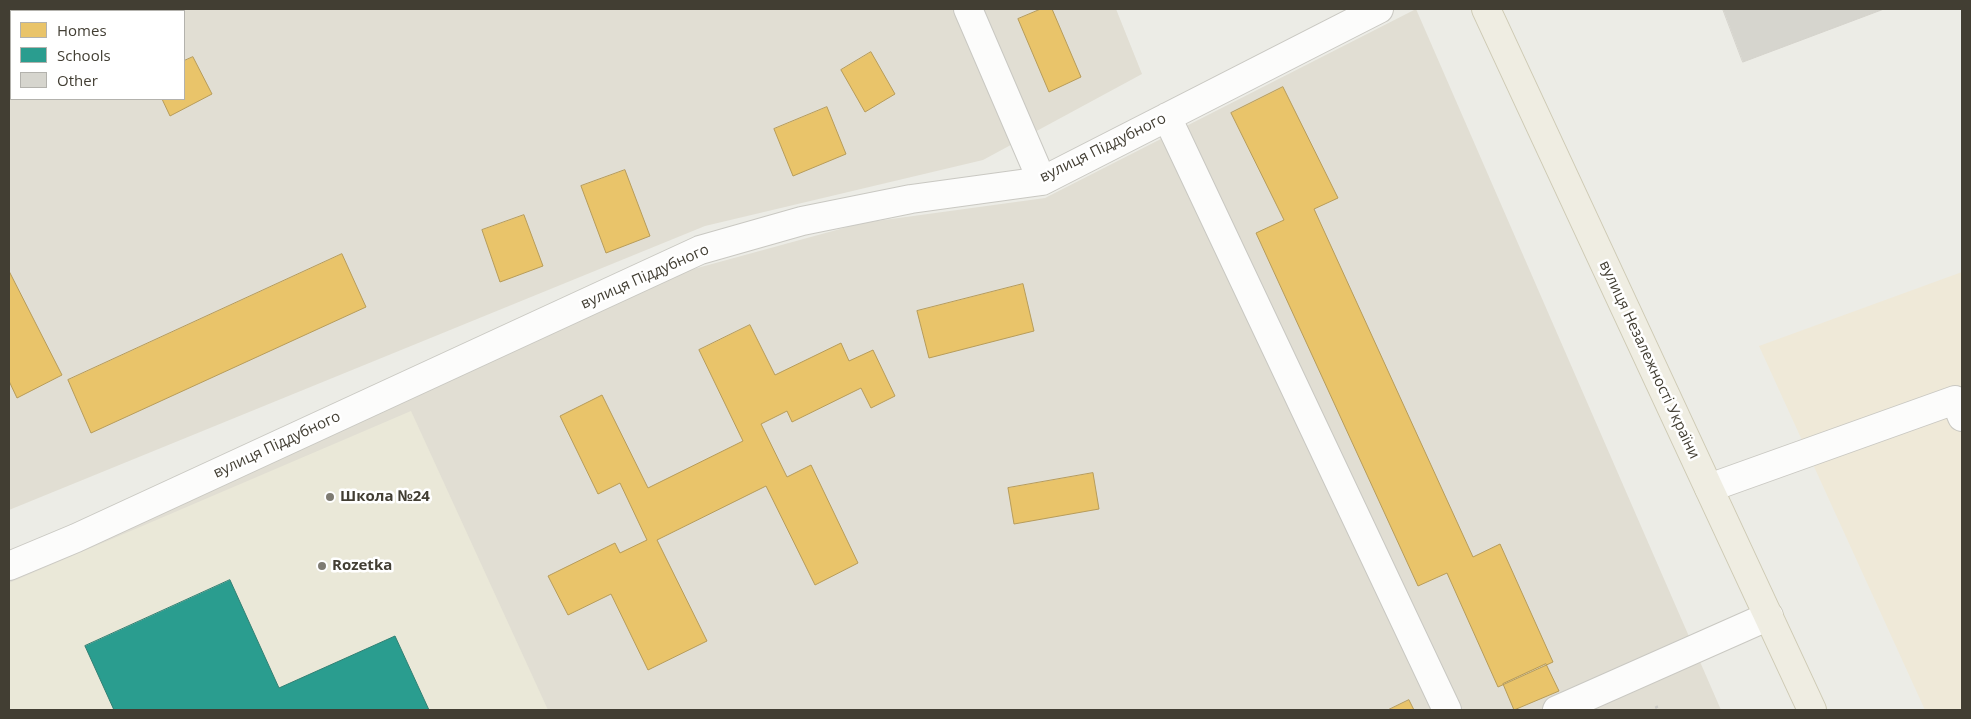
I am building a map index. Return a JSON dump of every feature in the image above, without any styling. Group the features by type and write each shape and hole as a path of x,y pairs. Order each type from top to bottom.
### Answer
{"main road":[{"name":"вулиця Незалежності України","path":"1486,9 1812,710"}],"street":[{"path":"968,9 1042,181"},
{"name":"вулиця Піддубного","path":"9,566 76,538 700,250 811,219 911,200 1042,181 1379,9"},
{"path":"1167,117 1447,710"},
{"path":"1709,488 1955,400 1962,417"},
{"path":"1557,710 1769,616"}],"path":[{"path":"1656,706 1658,710"}],"shaded area":[{"path":"9,9 1116,9 1142,74 983,160 705,226 9,510"},
{"path":"1416,9 1721,710 9,710 9,575 679,273 862,223 1045,198"},
{"path":"1962,272 1962,710 1925,710 1759,346"},
{"name":"Школа №24","path":"411,411 548,710 9,710 9,583"}],"building: Homes":[{"path":"1041,9 1052,9 1081,77 1049,92 1018,19"},
{"path":"871,52 895,94 865,112 841,70"},
{"path":"193,57 212,94 170,116 162,100 185,100 185,61"},
{"path":"1283,87 1338,198 1314,209 1473,557 1500,544 1553,662 1498,687 1447,573 1418,586 1256,233 1284,220 1231,113"},
{"path":"827,107 846,154 793,176 774,129"},
{"path":"625,170 650,236 606,253 581,186"},
{"path":"524,215 543,266 500,282 482,230"},
{"path":"342,254 366,307 91,433 68,380"},
{"path":"9,271 62,375 17,398 9,381"},
{"path":"1023,284 1034,331 929,358 917,311"},
{"path":"750,325 775,375 841,343 849,361 873,350 895,396 871,408 861,388 792,422 787,411 761,424 787,477 811,465 858,563 815,585 766,486 657,540 707,641 648,670 611,594 568,615 548,576 615,543 620,553 647,540 620,483 598,494 560,416 602,395 648,488 743,441 699,350"},
{"path":"1093,473 1099,509 1014,524 1008,488"},
{"path":"1546,664 1559,691 1514,710 1503,684"},
{"path":"1409,700 1414,710 1388,710"}],"building: Schools":[{"path":"230,580 279,688 395,636 429,710 114,710 85,646"}],"building: Other":[{"path":"1723,9 1884,9 1743,62"}],"place":[{"name":"Школа №24","path":"330,497"},
{"name":"Rozetka","path":"322,566"}]}
